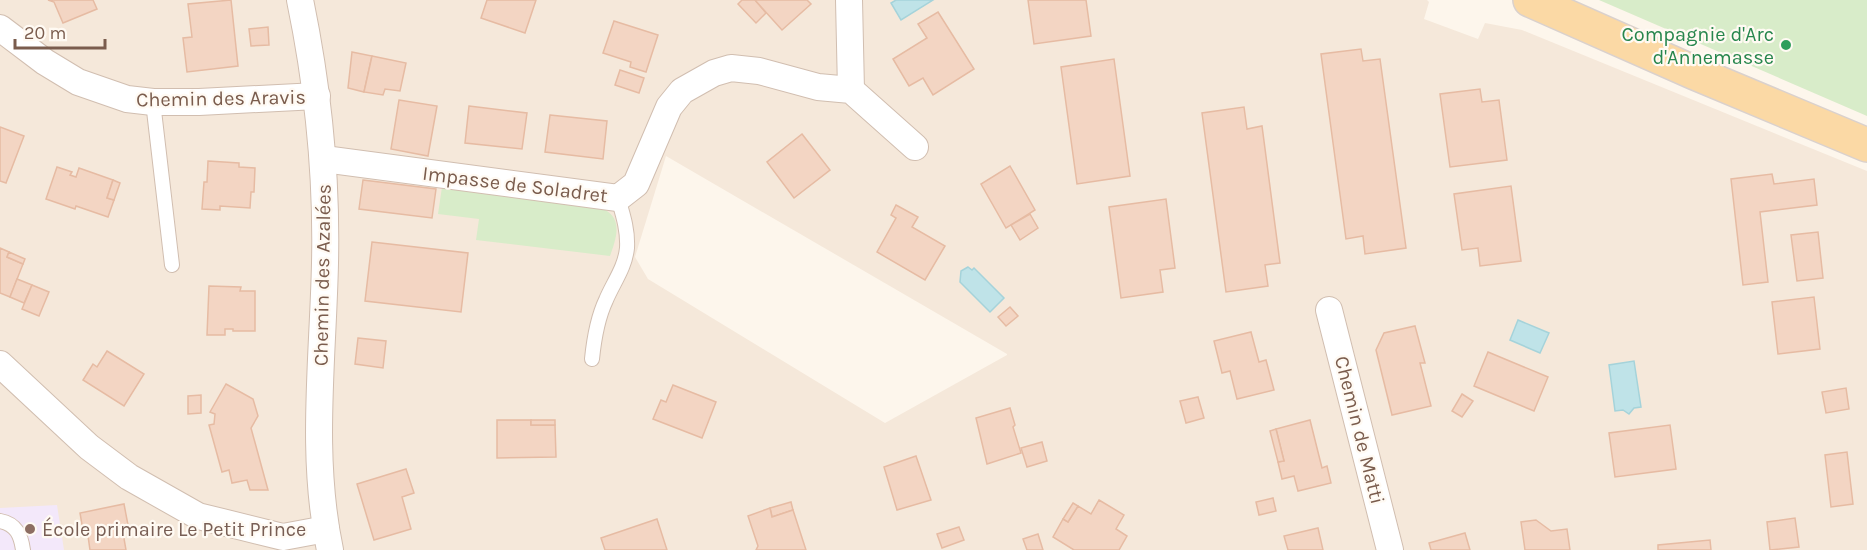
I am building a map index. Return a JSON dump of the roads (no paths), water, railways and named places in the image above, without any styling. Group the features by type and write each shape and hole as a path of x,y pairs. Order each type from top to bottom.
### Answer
{"main road":[{"path":"1530,0 1695,73 1867,145"}],"street":[{"name":"Chemin des Azalées","path":"300,0 317,96 324,159 325,262 319,432 321,481 328,540"},
{"path":"849,0 851,90 915,147"},
{"name":"Chemin des Aravis","path":"0,28 45,62 78,82 127,99 153,102 317,96"},
{"name":"Impasse de Soladret","path":"324,159 618,198 636,184 669,107 682,91 714,73 731,68 759,72 818,87 851,90"},
{"name":"Chemin de Matti","path":"1329,310 1390,550"},
{"path":"0,364 89,447 129,477 198,516 283,537 328,540"}],"lane":[{"path":"153,102 172,265"},
{"path":"592,359 596,329 606,300 620,275 627,250 626,226 618,198"},
{"path":"0,521 15,527 22,540 23,550"}],"water":[{"path":"896,0 933,0 901,20 891,3"},
{"path":"968,267 972,270 974,268 1004,298 990,312 960,282 961,271"},
{"path":"1518,320 1549,333 1540,353 1510,340"},
{"path":"1634,361 1641,407 1634,408 1629,414 1623,410 1615,411 1609,365"}],"place":[{"name":"Compagnie d'Arc d'Annemasse","path":"1786,45"},
{"name":"École primaire Le Petit Prince","path":"30,529"}]}
